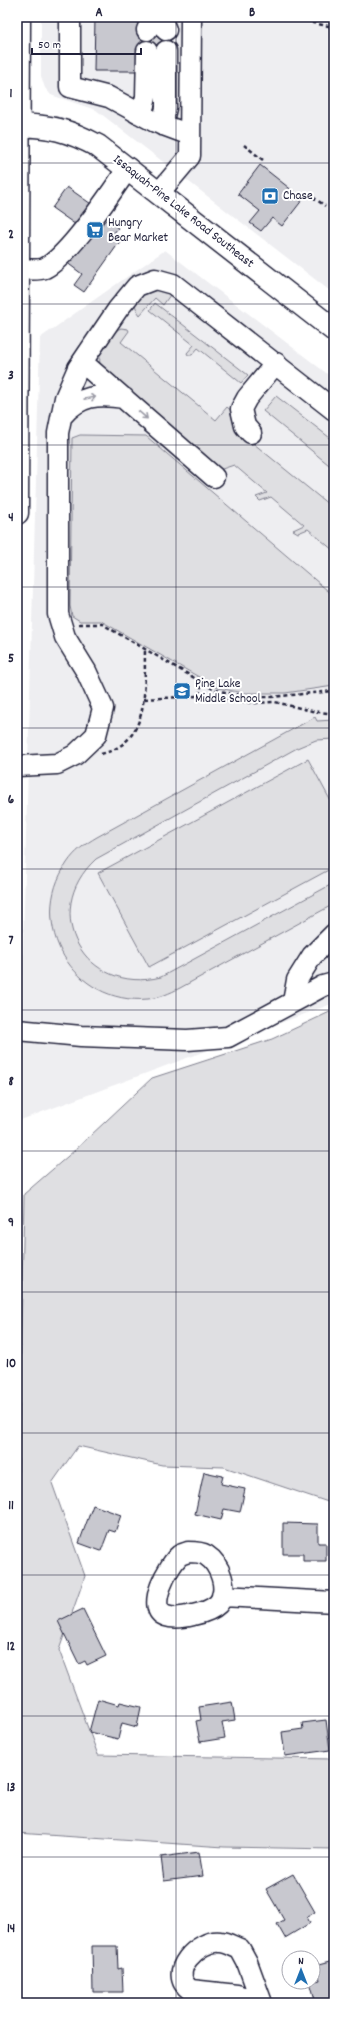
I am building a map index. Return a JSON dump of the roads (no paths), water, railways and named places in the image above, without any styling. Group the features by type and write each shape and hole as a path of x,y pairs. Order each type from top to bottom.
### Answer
{"main road":[{"path":"17,513 19,17"},
{"name":"Issaquah-Pine Lake Road Southeast","path":"18,125 60,128 98,146 334,330"}],"street":[{"path":"70,17 70,87 109,97 149,119 190,135"},
{"path":"159,193 190,156 191,17"},
{"path":"156,51 166,108 149,119 144,104 156,51"},
{"path":"17,269 44,268 59,258 106,200 128,168"},
{"path":"17,766 57,764 75,755 96,735 103,708 86,671 65,638 58,614 58,433 65,398 82,362 118,309 137,286 155,279 173,284 334,410"},
{"path":"82,362 214,477"},
{"path":"251,434 245,426 241,408 248,396 276,364"},
{"path":"62,416 70,406 86,398 106,396 124,398"},
{"path":"293,1002 297,980 312,956 334,934"},
{"path":"17,1030 80,1036 180,1040 228,1037 323,986 334,982"},
{"path":"222,1596 334,1602"}],"tunnel":[{"path":"153,30 153,51"}],"place":[{"name":"Chase","path":"270,196"},
{"name":"Hungry Bear Market","path":"95,230"},
{"name":"Pine Lake Middle School","path":"182,691"}]}
